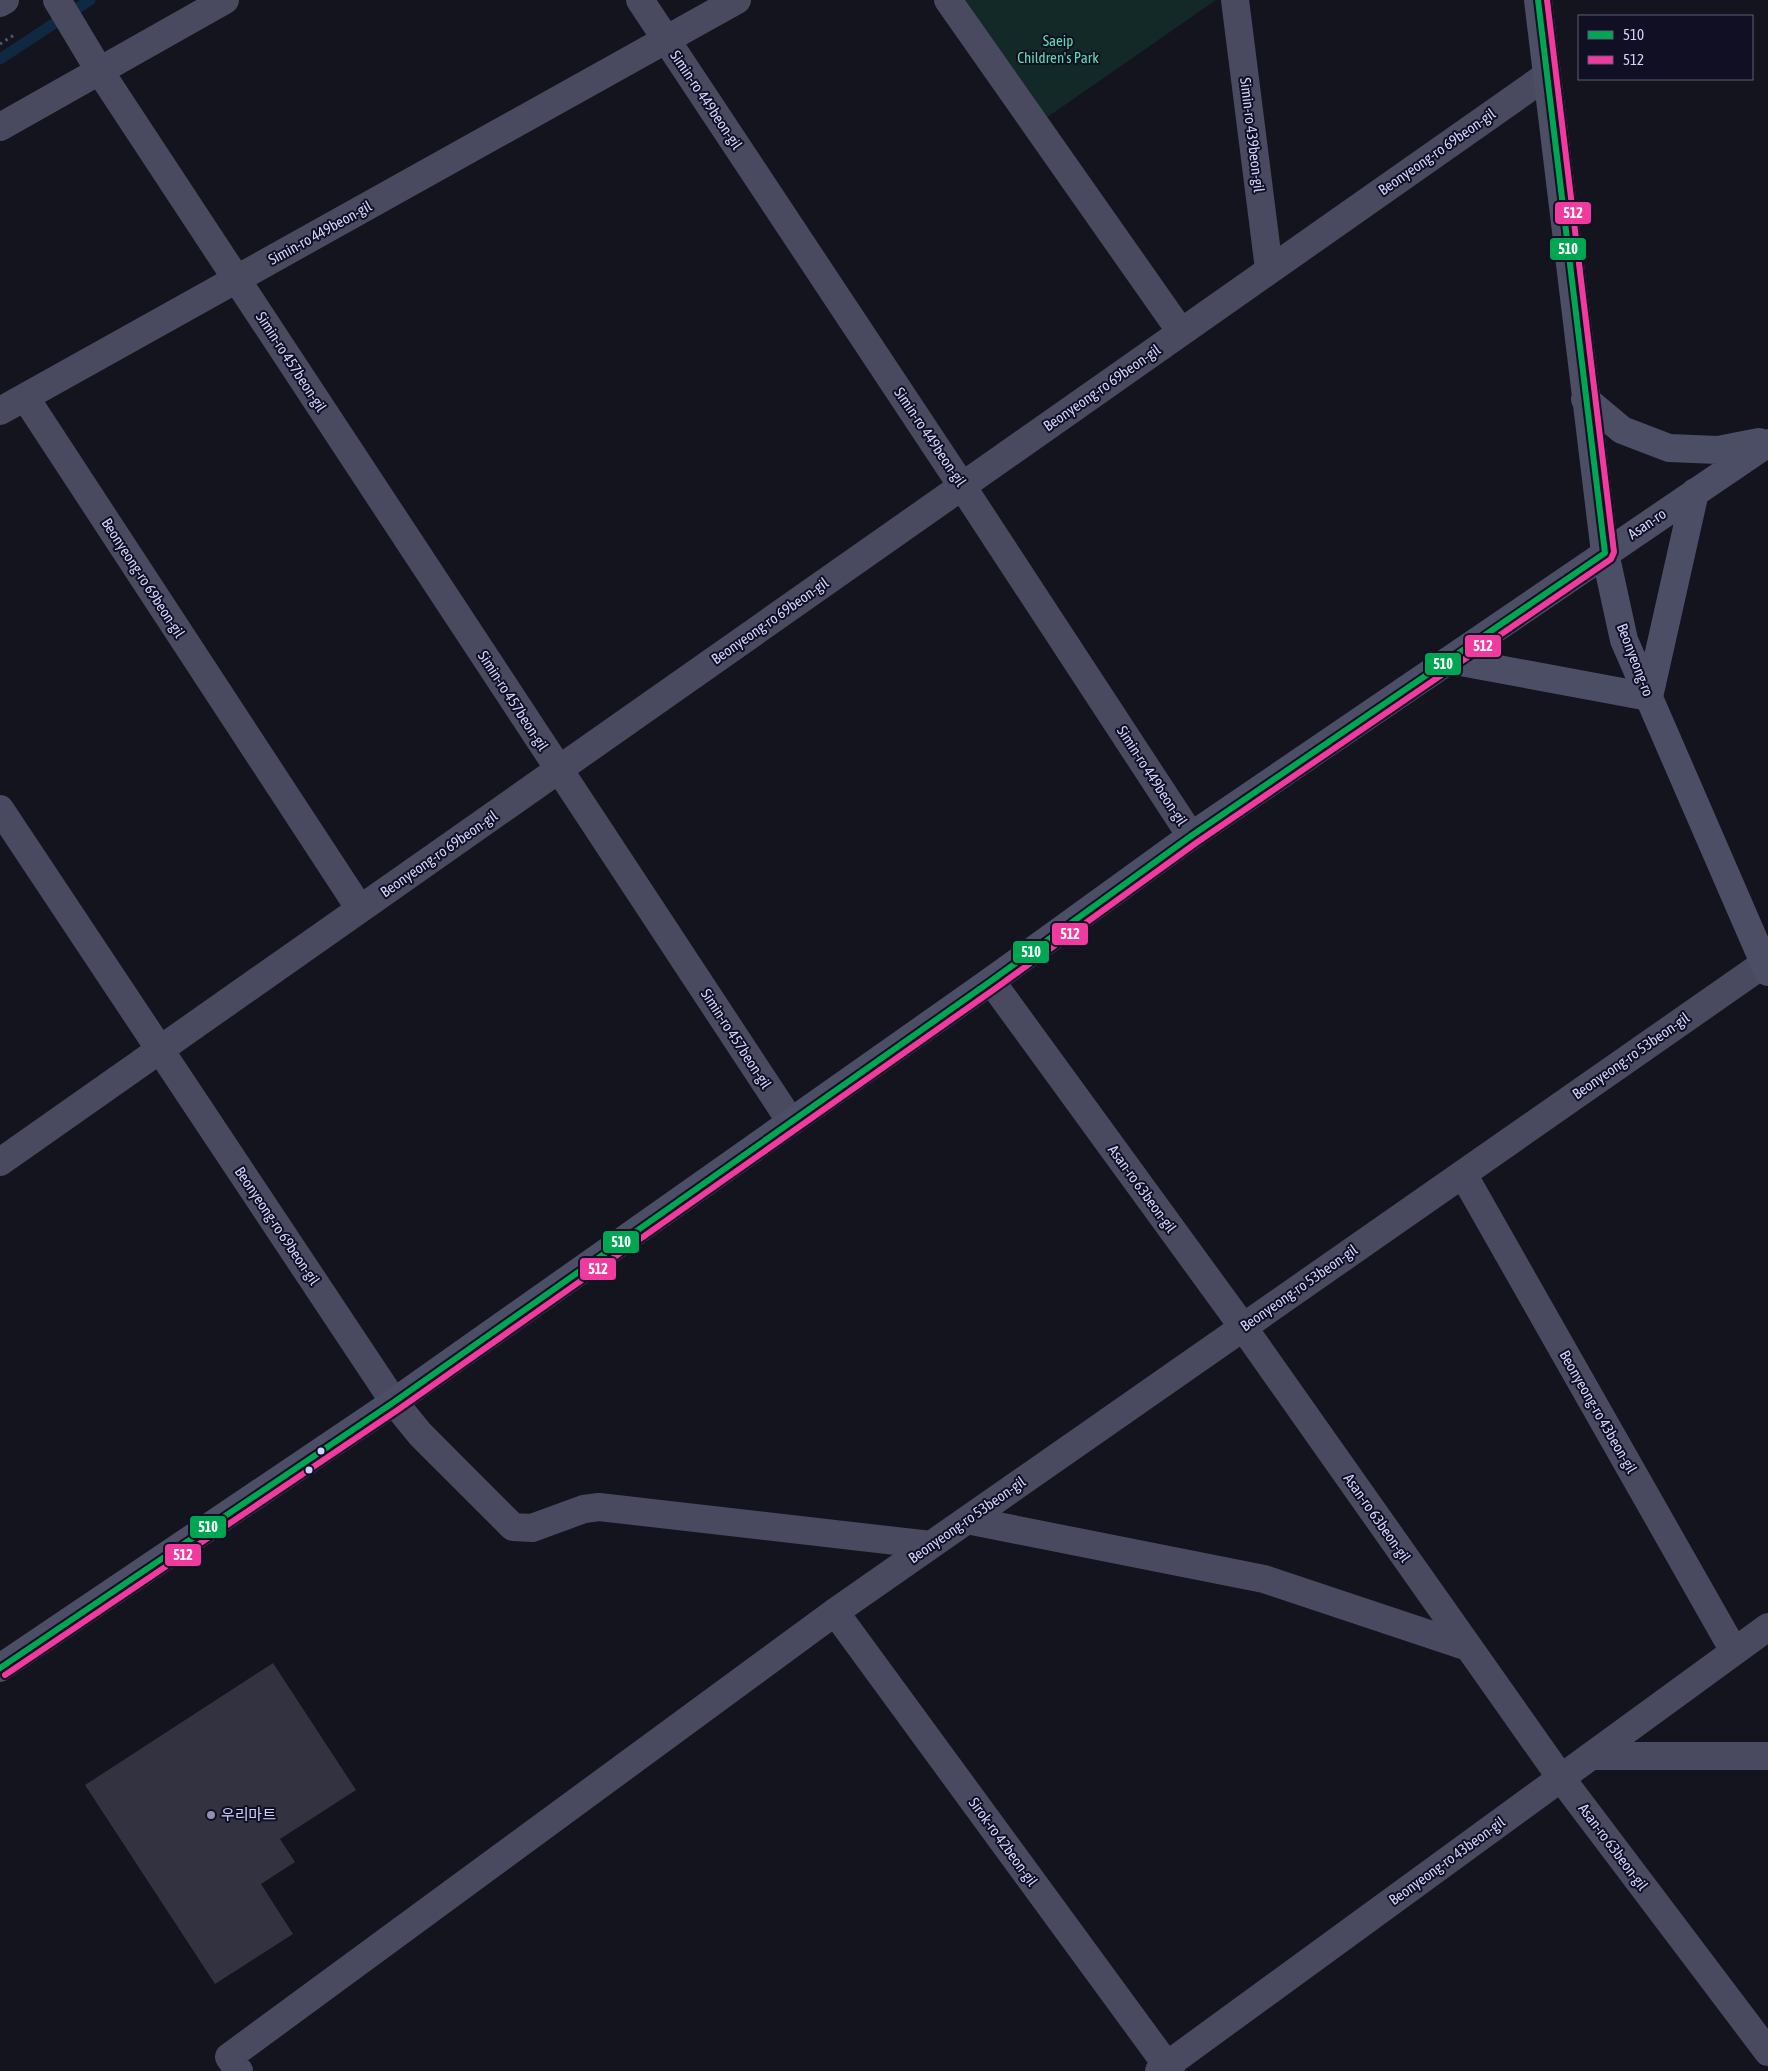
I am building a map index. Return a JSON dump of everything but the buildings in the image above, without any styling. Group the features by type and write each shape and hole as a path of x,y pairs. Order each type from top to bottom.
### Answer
{"street":[{"path":"0,3 5,0"},
{"name":"Simin-ro 457beon-gil","path":"57,0 99,70 790,1122"},
{"path":"0,127 225,0"},
{"name":"Simin-ro 449beon-gil","path":"640,0 1191,836"},
{"path":"666,40 737,0"},
{"path":"948,0 1181,332"},
{"name":"Simin-ro 439beon-gil","path":"1235,0 1269,270"},
{"name":"Beonyeong-ro","path":"1538,0 1605,553 1624,640 1767,966"},
{"name":"Simin-ro 449beon-gil","path":"237,279 666,40"},
{"name":"Beonyeong-ro 69beon-gil","path":"0,1162 1546,76"},
{"path":"0,411 237,279"},
{"name":"Beonyeong-ro 69beon-gil","path":"25,397 360,909"},
{"path":"1585,399 1622,430 1669,448 1718,450 1768,442"},
{"name":"Asan-ro","path":"2,1666 394,1402 589,1267 790,1122 991,982 1191,836 1768,442"},
{"path":"1450,660 1648,696 1695,492"},
{"name":"Beonyeong-ro 69beon-gil","path":"0,809 394,1402 420,1434 512,1527 532,1528 584,1509 599,1507 931,1545"},
{"name":"Beonyeong-ro 53beon-gil","path":"239,2071 229,2057 834,1612 1462,1174 1767,966"},
{"name":"Asan-ro 63beon-gil","path":"991,982 1243,1327 1561,1778 1768,2052"},
{"name":"Beonyeong-ro 43beon-gil","path":"1462,1174 1734,1651"},
{"path":"967,1520 1264,1579 1468,1647"},
{"name":"Sirok-ro 42beon-gil","path":"834,1612 1166,2069"},
{"name":"Beonyeong-ro 43beon-gil","path":"1166,2069 1768,1627"},
{"path":"1592,1756 1768,1756"}],"green space":[{"name":"Saeip Children's Park","path":"965,0 1216,0 1046,118"}],"waterway":[{"path":"0,59 90,0"}],"transit line":[{"name":"510","path":"0,1668 394,1402 991,981 1191,836 1605,553 1538,0"},
{"name":"512","path":"5,1675 399,1409 996,988 1196,843 1611,559 1614,552 1547,0"}],"place":[{"name":"우리마트","path":"211,1815"}]}
